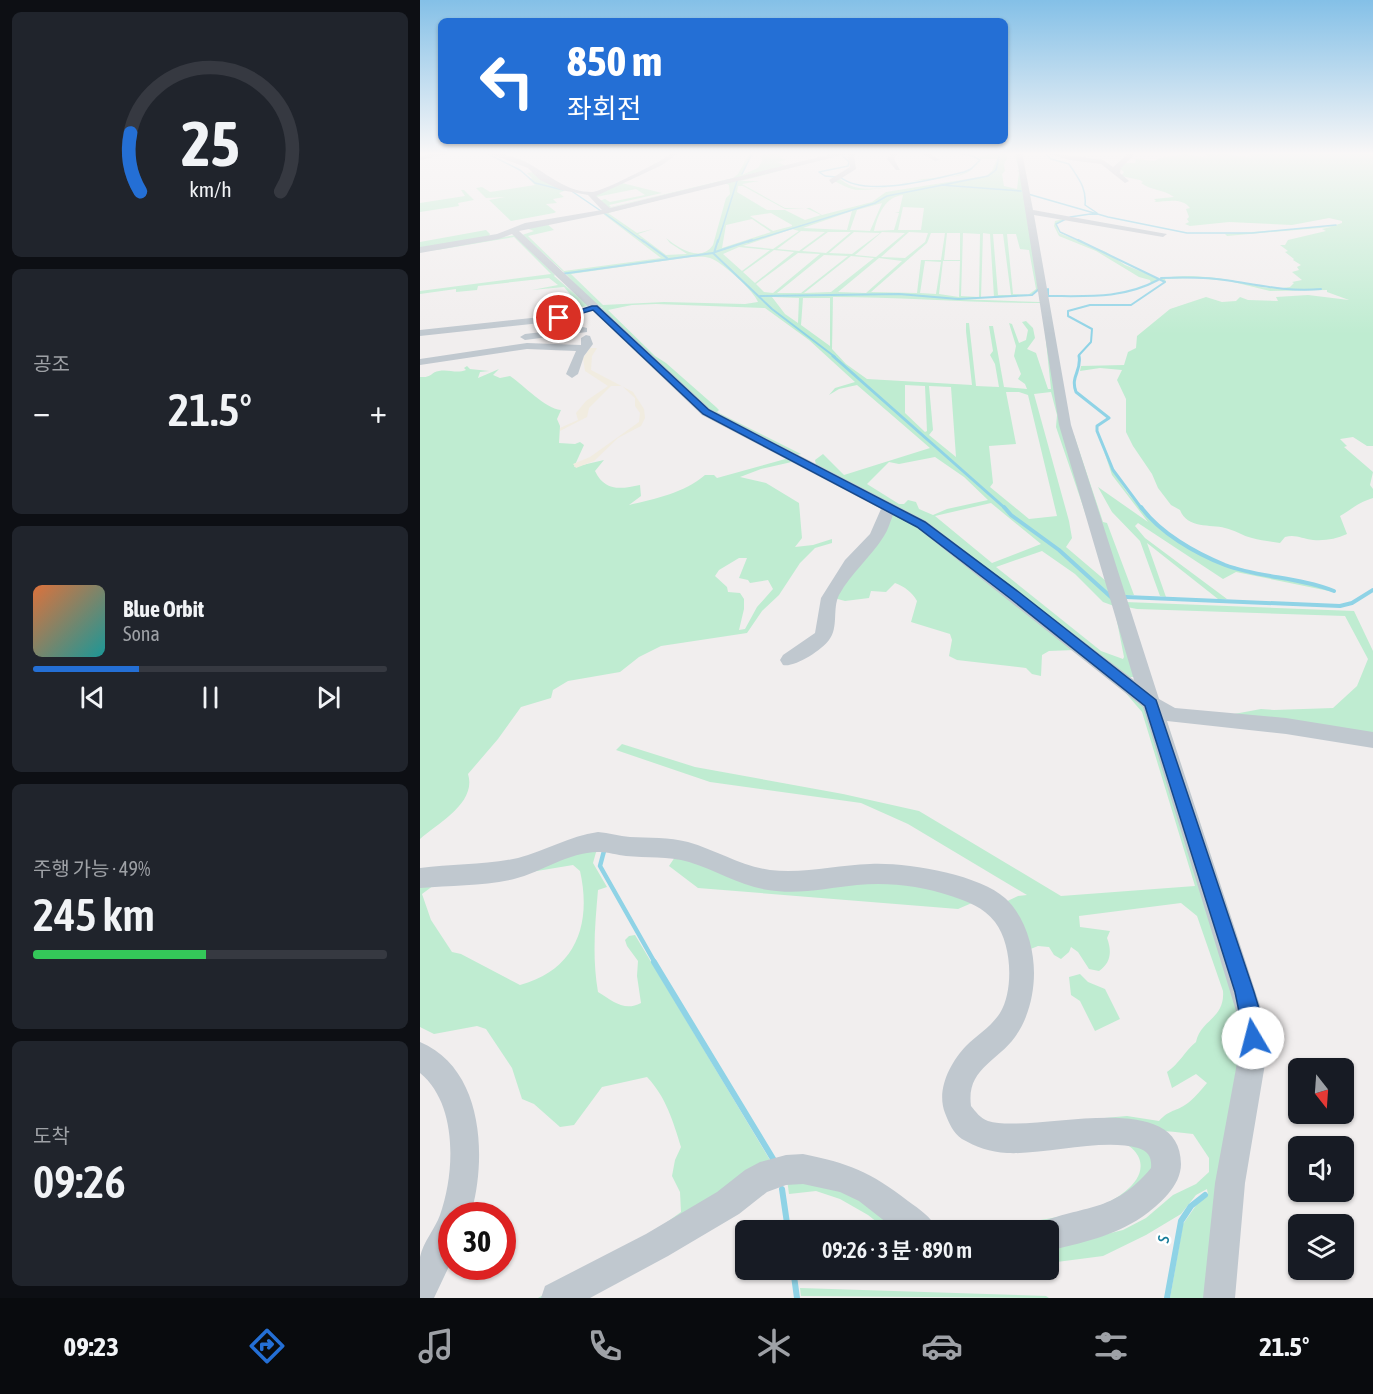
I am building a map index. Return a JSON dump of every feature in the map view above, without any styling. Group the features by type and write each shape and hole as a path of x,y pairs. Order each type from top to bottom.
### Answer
{"street":[{"path":"420,250 493,237 525,226 599,213"},
{"path":"1030,213 1065,425 1244,992 1252,1024 1253,1052 1230,1184 1220,1298"},
{"path":"1033,213 1162,234"},
{"path":"1131,229 1139,239"},
{"path":"514,231 560,274 587,310 706,412 892,508 942,539 1151,703 1171,714 1286,726 1373,740"},
{"path":"420,333 559,318 587,310"},
{"path":"572,374 587,341 583,330 587,310"},
{"path":"515,338 517,322"},
{"path":"420,351 583,330"},
{"path":"420,362 527,346 584,348"},
{"path":"789,660 822,637 825,631 829,598 851,564 877,535 886,513 892,508"},
{"path":"420,878 500,872 544,861 571,849 599,842 687,852 734,872 769,880 813,881 870,874 893,874 940,882 983,897 997,907 1017,938 1021,981 1014,1013 1008,1024 998,1038 965,1067 957,1083 954,1098 966,1125 981,1134 1008,1138 1134,1132 1154,1138 1164,1149 1167,1162 1156,1188 1126,1209 1102,1221 1059,1232"},
{"path":"420,1056 437,1068 459,1103 464,1126 465,1152 458,1202"},
{"path":"557,1298 657,1245 728,1203 764,1177 786,1170 803,1169 842,1177 870,1190 908,1220"},
{"path":"420,1292 438,1254"}],"green space":[{"path":"502,213 555,213 554,213 511,221"},
{"path":"601,213 610,213 637,233 653,229 638,234 666,255 687,254 666,238 690,252 702,253 713,245 722,213 790,213 805,220 821,215 816,213 822,215 847,213 803,228 847,230 852,213 856,213 850,230 870,231 878,213 880,213 874,231 894,230 897,213 902,213 898,230 921,230 923,213 1028,213 1044,303 833,297 832,349 846,364 867,379 972,385 966,331 966,323 969,323 976,386 999,387 995,364 990,355 993,351 989,326 993,326 1004,387 1027,389 1025,384 1018,379 1021,374 1014,356 1016,346 1009,323 1012,324 1019,343 1026,340 1028,330 1022,322 1026,321 1033,328 1035,338 1027,349 1036,353 1048,389 1051,389 1044,322 1047,321 1061,417 1091,517 1087,518 1056,427 1057,415 1051,392 1034,394 1069,521 1072,538 1066,547 1113,587 1138,676 1127,677 1120,673 928,524 816,465 815,460 823,454 844,475 930,448 857,385 839,389 829,395 835,388 855,382 809,340 765,308 656,304 632,305 608,310 655,356 716,407 719,410 717,412 801,454 797,455 710,410 601,308 603,307 597,308 565,273 522,235 534,231 526,228 529,226","holes":["602,213 661,258 564,271 528,236 554,230 546,223","771,213 792,225 773,231 750,216","752,219 771,232 722,248 726,225","792,229 799,231 773,249 743,246","801,231 825,232 799,251 777,249","828,232 851,232 826,253 802,251","854,232 880,233 852,254 829,253","882,232 905,233 876,257 855,255","909,232 928,233 925,242 905,258 881,257","931,233 945,233 941,260 921,260 917,293 871,292 927,243","947,233 960,233 960,260 944,260","963,233 980,234 979,297 961,296","983,233 990,234 994,297 981,297","993,234 1003,234 1011,295 998,295","1007,234 1016,234 1020,249 1029,250 1036,289 1028,295 1013,294","739,247 770,250 742,271 723,254","774,250 794,252 755,283 743,272","798,253 820,254 773,293 764,292 756,284","824,255 848,256 801,293 777,293","851,256 874,258 831,292 804,293","705,257 729,271 744,284 758,302 745,304 664,302 603,305 571,274","879,258 902,261 866,293 838,292","925,261 941,262 936,294 920,293","943,261 960,261 959,297 939,294","1039,289 1040,302 957,299 1029,296","772,297 799,298 798,323 785,314","803,298 830,298 830,346 801,325","905,385 925,386 927,431 925,432 905,413","929,386 951,387 956,457 929,435 933,430","1006,392 1028,395 1057,516 1029,519 990,487 993,483 989,446 1016,444","935,457 964,477 988,500 947,509 933,515 919,509 916,502 908,500 904,504 899,504 867,484 889,462 899,464","991,503 1041,544 992,563 935,516","1042,551 1075,574 1103,602 1114,606 1123,659 1101,651 996,567"]},
{"path":"1187,213 1373,213 1373,446 1367,446 1353,437 1340,439 1347,446 1344,447 1373,472 1370,485 1373,489 1373,498 1340,516 1347,534 1343,536 1317,540 1289,536 1280,543 1255,539 1229,529 1200,525 1188,520 1180,510 1171,505 1158,488 1126,432 1126,399 1117,380 1122,370 1100,368 1080,371 1081,366 1124,365 1128,352 1136,348 1137,336 1170,309 1206,297 1222,302 1236,301 1240,297 1248,300 1278,301 1276,297 1308,295 1349,300 1327,292 1327,290 1270,291 1229,281 1194,278 1165,279 1166,282 1160,279 1197,276 1227,280 1268,288 1290,287 1294,283 1292,282 1302,280 1292,272 1299,270 1297,267 1301,265 1293,260 1285,252 1288,251 1280,245 1285,245 1288,240 1326,231 1322,229 1331,227 1227,236 1225,234 1333,226 1342,223 1342,221 1329,218 1292,225 1229,222 1190,226 1185,224 1189,222 1187,219 1189,217"},
{"path":"1067,218 1056,224 1059,233 1106,252 1125,265 1160,279 1151,283 1150,280 1139,277 1096,251 1059,236 1054,226 1055,221"},
{"path":"486,230 489,236 420,249 420,242"},
{"path":"516,235 554,276 589,306 581,307 564,287 532,290 558,285 549,278 478,286 477,290 456,292 456,289 420,294 420,291 551,274 514,237 420,251"},
{"path":"467,366 470,369 489,371 480,372 478,378 499,369 493,375 500,378 510,376 541,401 561,410 557,419 560,426 559,443 580,442 584,445 574,467 604,460 595,471 604,483 620,488 640,485 641,496 629,505 679,491 705,475 714,475 717,478 789,458 796,461 761,469 740,477 766,483 799,503 802,538 795,547 813,545 832,539 832,543 815,548 800,563 779,595 762,611 747,633 661,646 639,657 620,672 568,681 553,690 551,698 521,707 498,739 468,774 467,794 462,803 420,839 420,377 427,377 439,371 459,372 466,370 464,368","holes":["739,558 747,558 739,578 748,580 750,583 768,580 773,589 757,607 745,629 739,630 744,599 740,593 728,592 727,587 715,576 719,570"]},
{"path":"1072,435 1074,435 1103,522 1107,523 1134,595 1122,595"},
{"path":"1104,451 1115,474 1130,496 1147,515 1187,546 1233,567 1306,583 1334,592 1236,572 1223,579 1138,523 1135,526 1145,538 1227,599 1218,599 1147,543 1166,597 1160,596 1140,541 1112,512 1098,487 1148,522 1112,475"},
{"path":"893,511 945,545 1145,702 1204,900 1239,996 1246,1026 1218,1196 1212,1298 1170,1298 1183,1224 1197,1204 1208,1195 1207,1189 1196,1195 1181,1214 1146,1235 1103,1256 1059,1262 1059,1246 1123,1230 1146,1218 1173,1195 1196,1184 1209,1172 1209,1158 1193,1134 1113,1129 1036,1133 997,1132 978,1128 965,1116 960,1098 963,1079 971,1065 997,1043 1009,1029 1021,1004 1024,990 1023,949 1015,928 999,905 1018,896 1027,895 908,824 861,803 710,782 616,750 622,744 695,767 843,794 919,811 1061,896 1195,886 1142,712 1118,684 1075,650 1049,651 1042,655 1041,676 1032,674 1026,668 957,660 949,656 952,640 950,634 911,622 917,601 908,590 895,583 886,592 871,591 869,598 845,601 834,598 847,574 880,535 888,513","holes":["1181,903 1197,916 1223,991 1223,1000 1217,1013 1203,1028 1196,1042 1167,1072 1172,1088 1196,1074 1207,1083 1191,1100 1159,1121 1127,1116 989,1128 970,1115 962,1101 963,1088 970,1075 1007,1036 1021,1015 1026,997 1028,950 1038,946 1049,947 1054,955 1061,959 1071,947 1078,952 1089,969 1099,971 1106,964 1110,948 1107,938 1110,931 1080,927 1079,916"]},
{"path":"1125,602 1354,611 1373,651 1373,735 1234,714 1261,709 1333,708 1357,686 1368,659 1345,616 1137,609 1127,607"},
{"path":"598,845 593,863 607,887 598,890 595,954 598,992 624,1006 641,1003 637,976 638,961 625,940 635,935 770,1160 546,1298 538,1298 663,1225 681,1212 680,1192 672,1176 675,1160 681,1147 664,1101 647,1077 602,1087 574,1125 560,1127 534,1104 522,1099 512,1068 486,1029 477,1026 434,1034 420,1027 420,881 441,880 422,894 431,920 452,952 461,954 520,985 539,978 555,968 567,956 576,942 584,909 580,871 573,865 525,873"},
{"path":"677,854 732,875 870,877 981,899 958,909 698,888 669,866"},
{"path":"1080,974 1088,982 1105,989 1120,1019 1095,1031 1080,1001 1071,995 1069,977"},
{"path":"1134,1137 1149,1142 1157,1148 1162,1156 1162,1162 1157,1176 1131,1199 1093,1217 1059,1227 1059,1220 1042,1220 1099,1206 1114,1199 1135,1181 1141,1166 1134,1150 1127,1145 1112,1141 1063,1140"},
{"path":"787,1179 835,1183 894,1220 874,1220 840,1199 816,1191 789,1194"},
{"path":"800,1288 1046,1296 1049,1298 801,1296"}],"sand":[{"path":"590,348 597,348 592,356 591,370 622,386 611,386 589,408 587,417 560,431 560,428 578,420 576,413 586,401 608,386 585,371 583,358"},
{"path":"623,387 633,392 644,409 645,418 641,426 618,438 594,461 576,468 573,464 590,457 639,422 640,413 635,406 635,398"}],"waterway":[{"path":"604,213 644,242"},
{"path":"718,242 727,213"},
{"path":"748,242 844,213"},
{"path":"1070,217 1095,213"},
{"path":"1095,213 1187,233 1252,233 1336,225"},
{"path":"1066,219 1056,224 1060,232 1082,242"},
{"path":"642,240 667,258"},
{"path":"714,253 718,240"},
{"path":"715,252 752,240"},
{"path":"1078,240 1165,282 1131,305 1090,305 1068,311 1068,316 1092,329 1091,342 1079,355 1079,366 1074,382 1076,392 1109,418 1097,426 1097,431 1113,470 1142,509"},
{"path":"561,274 713,253 772,309 835,357"},
{"path":"1161,278 1205,278 1287,289 1321,289"},
{"path":"1048,289 1048,296 1104,295 1132,291 1158,280"},
{"path":"760,296 899,294 958,299 1032,295 1039,289"},
{"path":"833,356 1005,508"},
{"path":"1141,507 1168,534 1225,565 1252,573 1321,586 1334,591"},
{"path":"1005,508 1059,550 1112,598"},
{"path":"1126,597 1340,606 1352,603 1373,590"},
{"path":"604,851 600,866 655,963"},
{"path":"654,962 775,1162"},
{"path":"782,1189 787,1220"},
{"name":"s","path":"1167,1298 1181,1221 1191,1206 1205,1195"},
{"path":"795,1280 797,1298"}],"route":[{"path":"559,318 595,307 706,412 921,524 1151,703 1244,992 1253,1038"}]}
